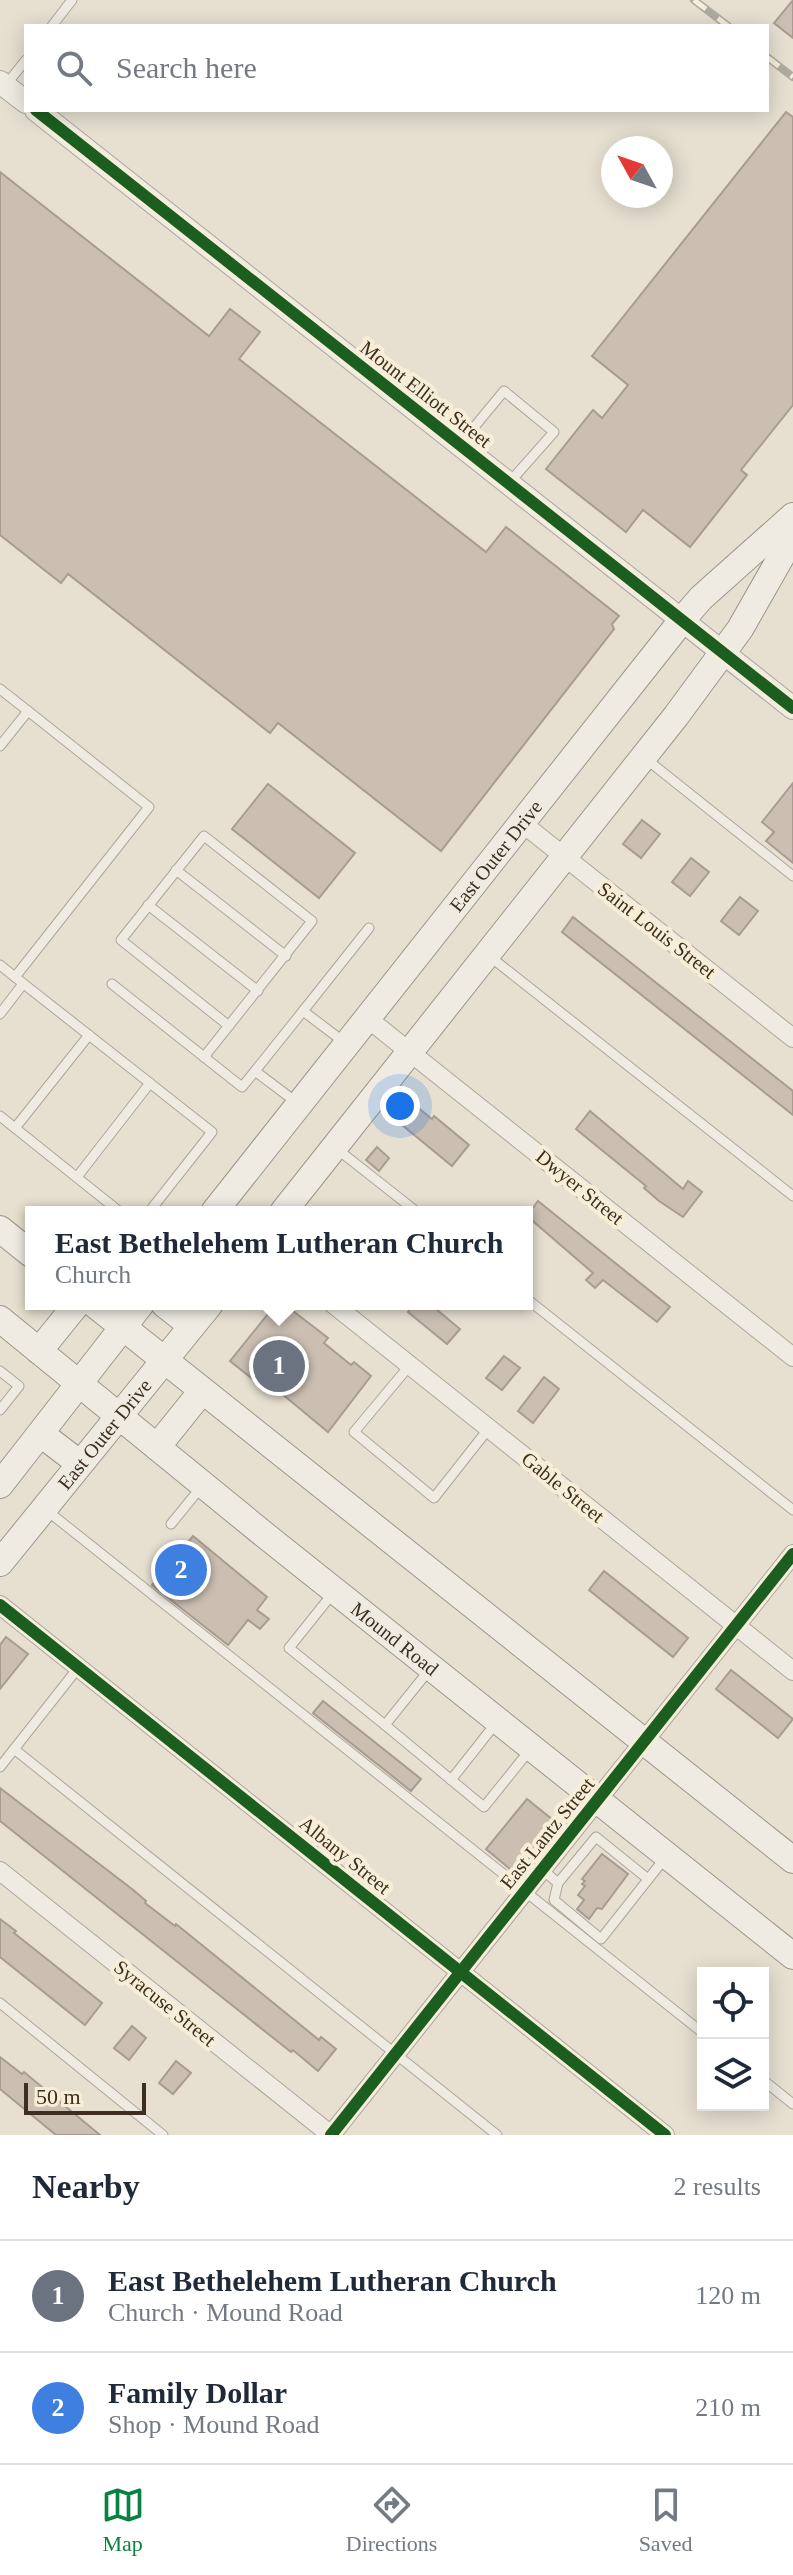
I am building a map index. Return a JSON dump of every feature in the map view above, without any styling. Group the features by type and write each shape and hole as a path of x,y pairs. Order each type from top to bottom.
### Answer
{"main road":[{"name":"East Outer Drive","path":"219,1206 683,619 701,598 793,516"},
{"path":"288,1206 724,652 793,536"},
{"path":"0,1229 25,1249"},
{"path":"39,1351 72,1310"},
{"path":"102,1310 793,1860"},
{"path":"0,1485 136,1310"},
{"path":"172,1310 192,1326"},
{"name":"East Outer Drive","path":"0,1563 205,1310"},
{"name":"Mound Road","path":"0,1319 793,1956"},
{"path":"157,1447 202,1391"},
{"path":"41,1434 79,1463"}],"street":[{"path":"3,84 24,100"},
{"name":"Mount Elliott Street","path":"39,112 793,708"},
{"name":"Saint Louis Street","path":"522,823 793,1038"},
{"name":"Dwyer Street","path":"367,1018 793,1357"},
{"name":"Gable Street","path":"341,1310 793,1671"},
{"name":"East Lantz Street","path":"331,2135 793,1554"},
{"name":"Albany Street","path":"0,1605 665,2135"},
{"name":"Syracuse Street","path":"0,1871 331,2135"}],"lane":[{"path":"54,24 72,0"},
{"path":"3,84 24,62"},
{"path":"458,445 508,387 554,432"},
{"path":"507,484 561,423"},
{"path":"0,689 149,807 19,981 0,1014"},
{"path":"0,746 28,711"},
{"path":"643,757 793,876"},
{"path":"204,1057 286,956 312,921 204,836 121,940 229,1026"},
{"path":"176,870 286,956"},
{"path":"148,905 258,991"},
{"path":"112,984 242,1087 369,928"},
{"path":"487,954 793,1196"},
{"path":"0,965 212,1132 154,1206"},
{"path":"303,1011 346,1044"},
{"path":"15,1128 89,1035"},
{"path":"255,1071 299,1104"},
{"path":"77,1177 150,1083"},
{"path":"0,1116 113,1206"},
{"path":"335,1146 410,1206"},
{"path":"533,1304 793,1510"},
{"path":"410,1365 354,1432 434,1498 489,1428"},
{"path":"0,1371 19,1386 0,1410"},
{"path":"171,1524 203,1485"},
{"path":"44,1508 130,1573 524,1893 697,2028"},
{"path":"335,1591 289,1648 484,1807 532,1748"},
{"path":"385,1725 431,1667"},
{"path":"0,1767 78,1668"},
{"path":"451,1780 498,1721"},
{"path":"14,1749 497,2135"},
{"path":"648,1879 596,1837 558,1883 554,1900 601,1939 667,1856"},
{"path":"543,1870 558,1883"},
{"path":"0,2003 163,2135"},
{"path":"769,2085 793,2104"}],"building":[{"path":"793,0 793,38 774,23"},
{"path":"786,112 793,117 793,405 741,470 747,475 690,547 643,510 626,532 546,469 593,410 602,418 628,385 592,356"},
{"path":"0,172 209,336 230,309 260,332 239,359 486,552 506,527 619,616 612,624 614,629 441,851 278,723 270,733 68,574 61,583 0,535"},
{"path":"793,783 793,863 766,841 774,832 762,822"},
{"path":"268,784 355,853 319,898 232,829"},
{"path":"642,820 660,834 641,858 623,844"},
{"path":"691,858 709,872 690,896 672,882"},
{"path":"740,897 758,911 739,935 721,921"},
{"path":"573,917 793,1091 793,1115 562,932"},
{"path":"411,1102 432,1119 434,1116 469,1145 452,1166 396,1120"},
{"path":"590,1111 683,1189 688,1181 702,1192 683,1217 659,1201 644,1188 646,1186 576,1129"},
{"path":"377,1147 389,1158 379,1171 366,1160"},
{"path":"538,1201 670,1307 657,1322 603,1280 595,1288 586,1280 593,1273 533,1221 533,1208"},
{"path":"271,1310 292,1310 328,1338 324,1343 351,1365 354,1362 371,1376 328,1432 264,1379 259,1384 230,1361"},
{"path":"437,1310 460,1329 447,1344 408,1312"},
{"path":"504,1356 520,1368 502,1390 486,1378"},
{"path":"544,1377 559,1389 533,1423 518,1411"},
{"path":"193,1536 267,1597 257,1610 269,1619 260,1629 248,1620 228,1645 152,1585"},
{"path":"604,1571 688,1638 673,1657 589,1590"},
{"path":"6,1637 28,1654 0,1689 0,1645"},
{"path":"731,1670 793,1719 778,1738 716,1689"},
{"path":"323,1701 421,1779 411,1791 313,1713"},
{"path":"0,1788 132,1889 145,1903 176,1924 319,2040 321,2037 336,2049 318,2071 0,1821"},
{"path":"527,1799 558,1824 516,1874 486,1849"},
{"path":"602,1854 628,1874 602,1909 597,1908 589,1919 577,1909 584,1900 578,1895 585,1886 582,1879"},
{"path":"0,1919 102,2003 85,2025 0,1957"},
{"path":"132,2026 146,2038 129,2060 114,2048"},
{"path":"0,2057 22,2074 24,2072 100,2135 56,2135 0,2089"},
{"path":"176,2061 191,2073 173,2094 159,2083"}],"railway":[{"path":"694,0 725,24"},
{"path":"769,59 793,77"}],"cycle path":[{"path":"39,112 793,708"},
{"path":"331,2135 793,1554"},
{"path":"0,1605 665,2135"}],"place":[{"name":"East Bethelehem Lutheran Church","path":"279,1366"},
{"name":"Family Dollar","path":"181,1570"}]}
